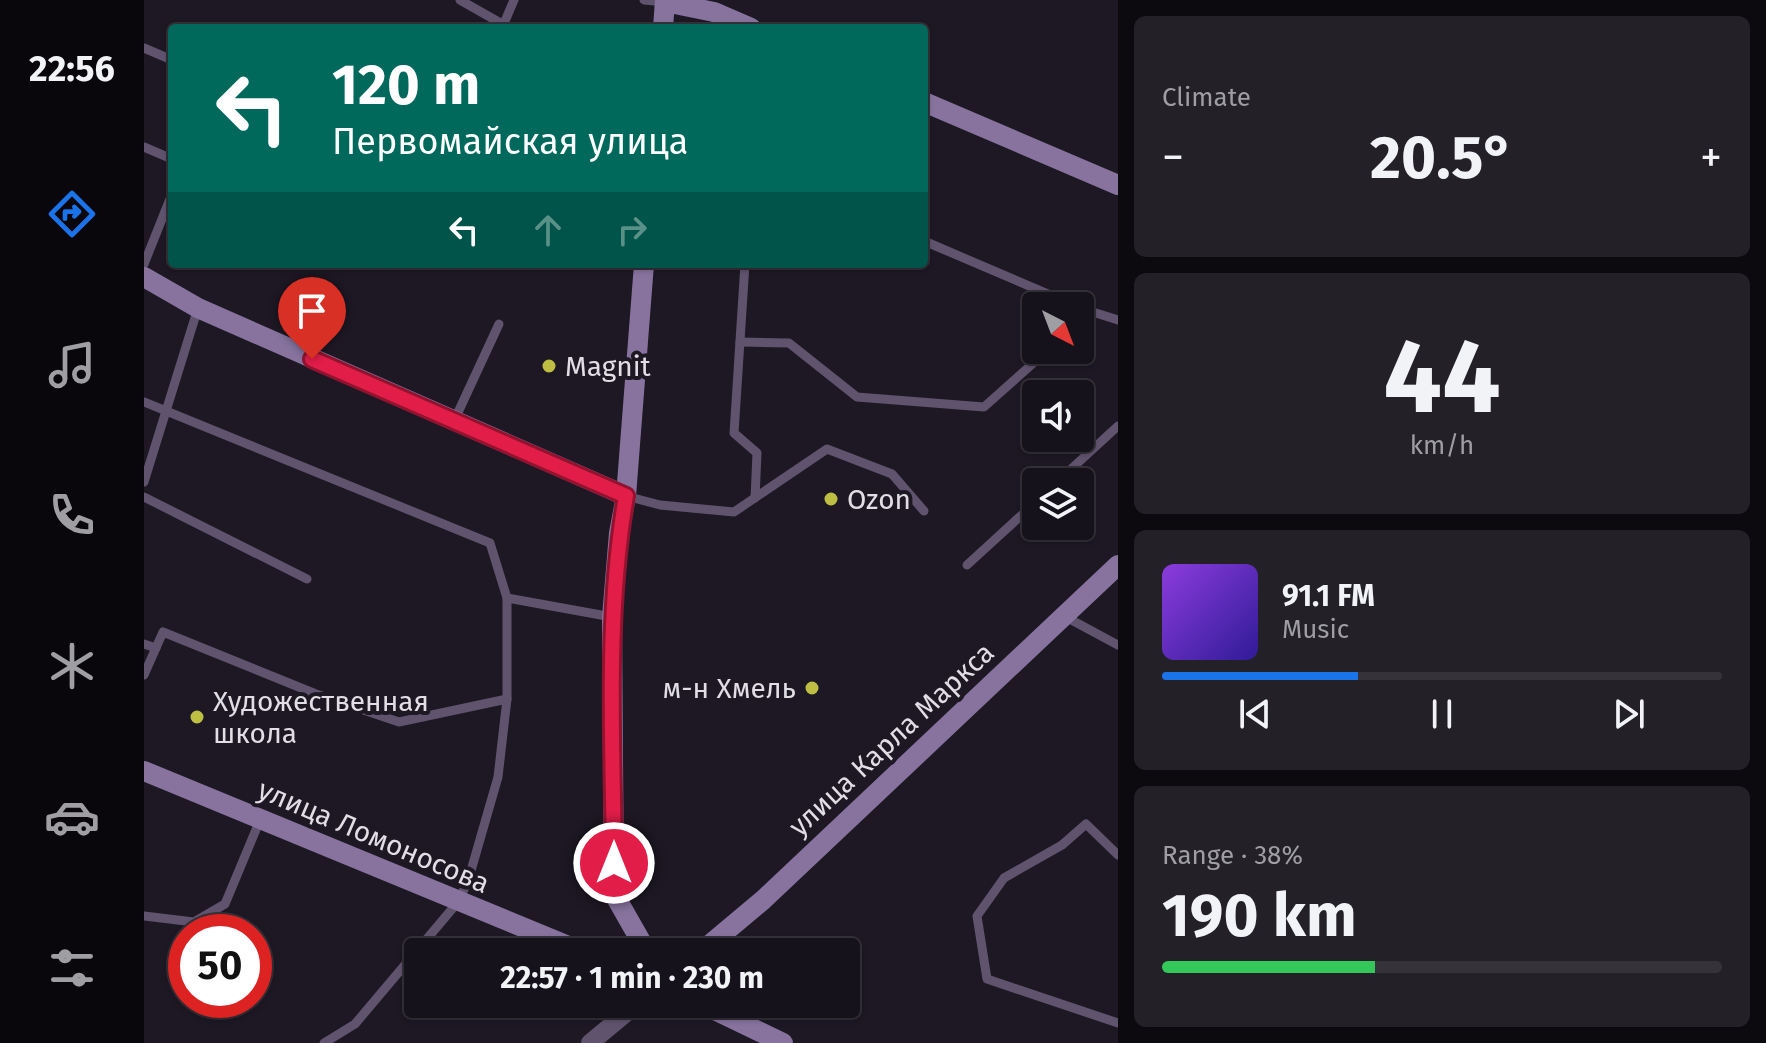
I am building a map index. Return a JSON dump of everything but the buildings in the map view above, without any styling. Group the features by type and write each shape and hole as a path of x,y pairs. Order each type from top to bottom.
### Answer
{"main road":[{"path":"662,24 658,1 716,6 745,24"},
{"path":"928,104 1118,185"},
{"path":"639,938 614,894 612,617 619,533 626,496 644,268"},
{"path":"144,277 198,308 626,496"},
{"name":"улица Карла Маркса","path":"718,938 763,900 1118,565"},
{"name":"улица Ломоносова","path":"144,771 548,938"},
{"path":"731,1018 783,1043"}],"street":[{"path":"590,1043 620,1018"}],"lane":[{"path":"460,0 500,24"},
{"path":"504,24 514,0"},
{"path":"144,48 168,58"},
{"path":"144,147 168,157"},
{"path":"144,264 168,204"},
{"path":"928,243 1043,292"},
{"path":"745,268 734,433 757,453 755,498"},
{"path":"144,482 198,308"},
{"path":"1094,313 1118,320"},
{"path":"454,421 499,324"},
{"path":"740,342 789,343 857,397 984,407 1032,364"},
{"path":"144,402 490,543 507,598 507,699 498,777 468,881 458,902 355,1024 324,1043"},
{"path":"1072,468 1118,426"},
{"path":"626,496 660,505 734,512 827,449 892,474 924,511"},
{"path":"144,497 307,579"},
{"path":"967,565 1022,515"},
{"path":"507,598 612,617"},
{"path":"1063,615 1118,645"},
{"path":"144,675 163,632 316,694 399,722 507,699"},
{"path":"144,644 156,648"},
{"path":"144,916 194,922 225,904 260,819"},
{"path":"1118,855 1086,824 1062,845 1004,878 977,916 987,979 1118,1023"}],"place":[{"name":"Magnit","path":"549,366"},
{"name":"Ozon","path":"831,499"},
{"name":"м-н Хмель","path":"812,688"},
{"name":"Художественная школа","path":"197,717"}],"route":[{"path":"312,359 626,496 619,533 612,617 614,863"}]}
